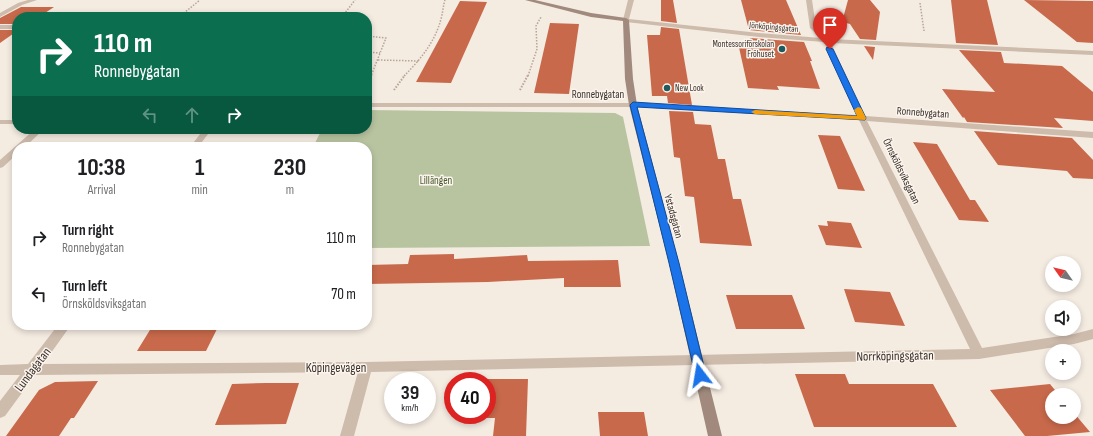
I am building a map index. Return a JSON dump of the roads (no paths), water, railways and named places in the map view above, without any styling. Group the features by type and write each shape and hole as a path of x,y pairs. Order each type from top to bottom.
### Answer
{"street":[{"path":"0,15 20,4 34,0"},
{"name":"Jönköpingsgatan","path":"528,0 591,16 759,35 927,46 1093,53"},
{"name":"Ystadsgatan","path":"631,0 626,20 629,79 633,105 674,263 715,436"},
{"name":"Örnsköldsviksgatan","path":"809,0 813,28 827,40 862,118 979,354"},
{"path":"0,27 12,27"},
{"name":"Ronnebygatan","path":"372,105 633,105 862,118 1093,135"},
{"path":"0,122 12,122"},
{"path":"26,142 34,134"},
{"path":"198,142 204,134"},
{"path":"0,164 12,153"},
{"name":"Lundagatan","path":"0,412 60,330"},
{"name":"Norrköpingsgatan","path":"696,360 979,354 1074,339 1093,334"},
{"name":"Köpingevägen","path":"0,370 366,367 696,360"},
{"path":"347,436 366,367"}],"place":[{"name":"Montessoriförskolan Fröhuset","path":"782,49"},
{"name":"New Look","path":"667,88"}],"park label":[{"name":"Lillängen","path":"436,180"}]}
